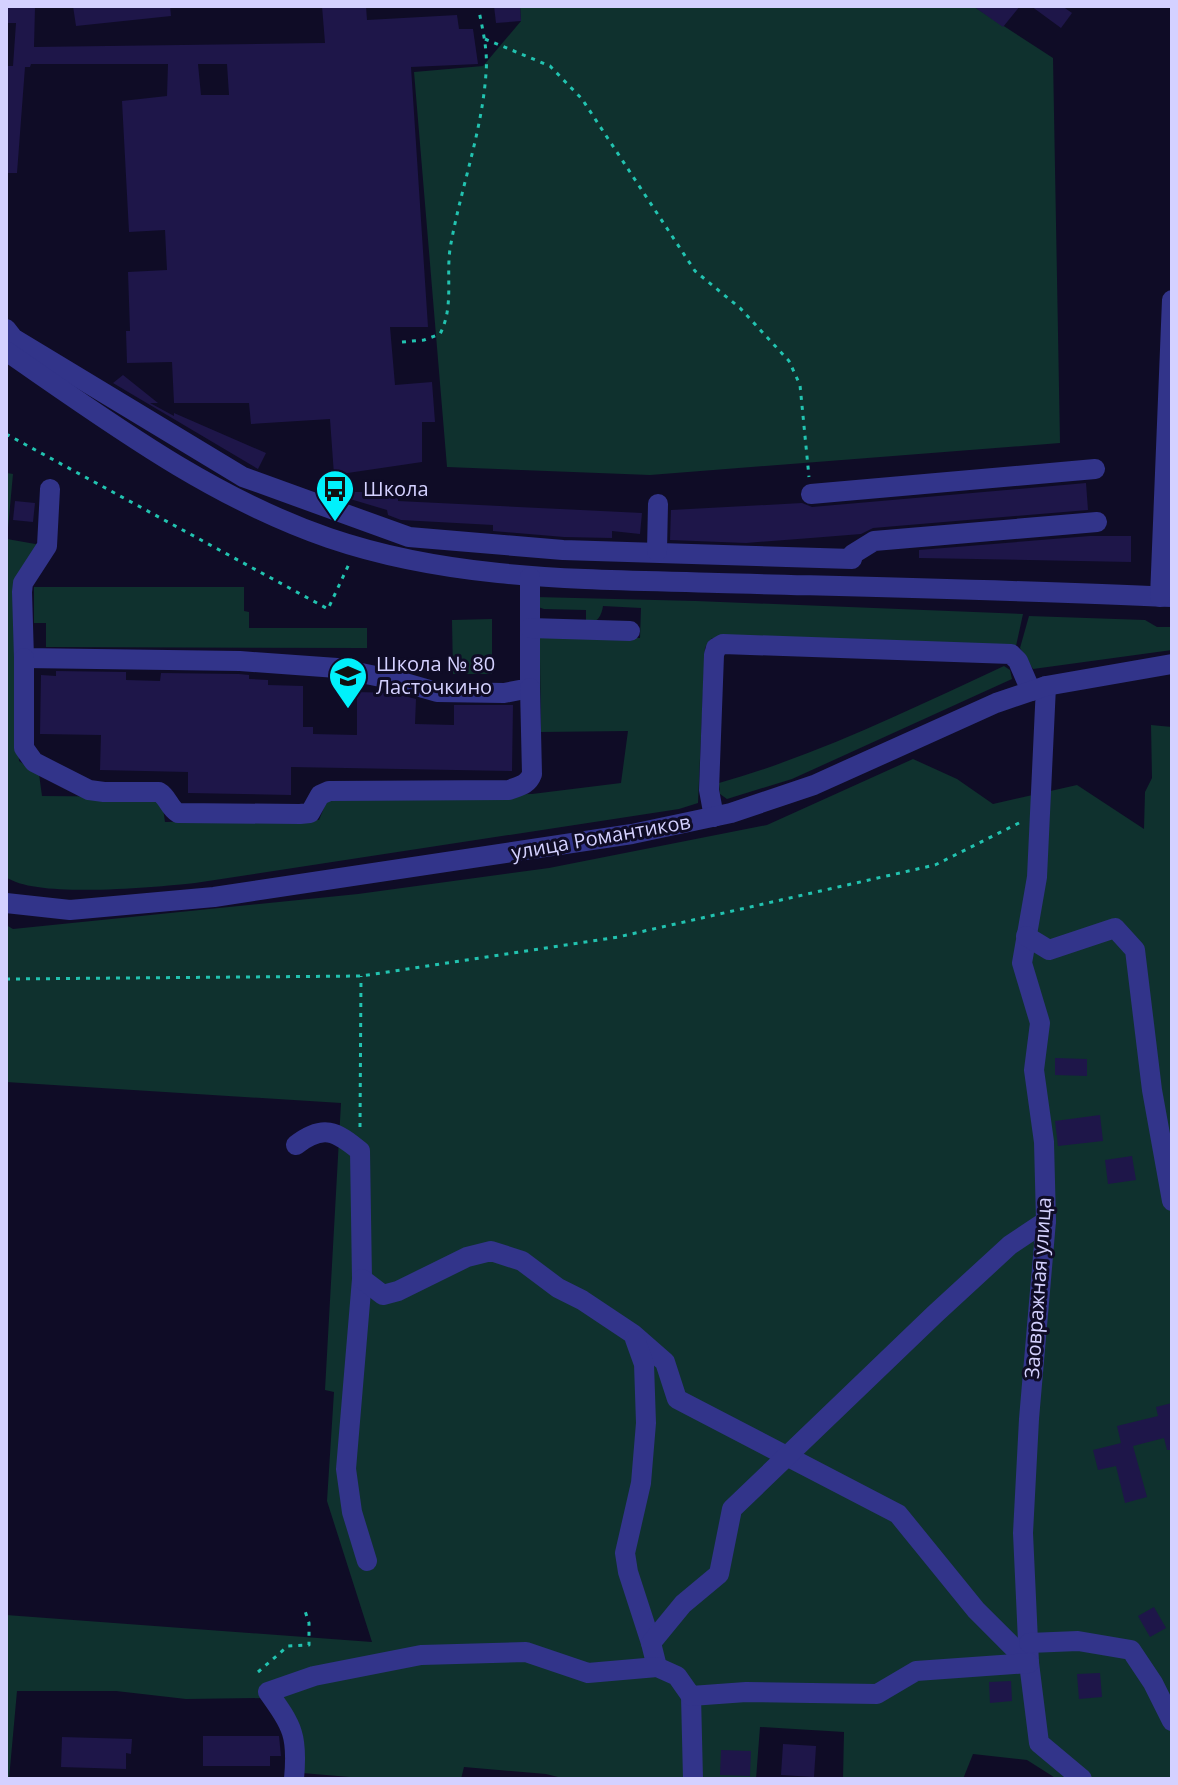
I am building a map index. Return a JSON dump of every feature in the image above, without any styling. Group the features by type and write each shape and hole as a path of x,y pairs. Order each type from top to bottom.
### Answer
{"street":[{"path":"6,351 151,451 242,502 329,538 403,560 530,577 1166,597 1172,300"},
{"path":"6,329 13,338 243,477 409,537 509,547 852,559 853,554 874,541 1097,522"},
{"path":"811,494 1095,469"},
{"path":"50,489 47,546 23,583 22,592 24,748 34,762 89,790 159,792 178,813 300,814 310,813 320,795 329,791 509,790 529,781 534,748 530,688 530,577"},
{"path":"657,551 658,504"},
{"path":"530,628 630,631"},
{"path":"714,817 709,790 714,655 716,648 723,644 1011,654 1038,688"},
{"path":"24,658 240,661 337,668 437,692 504,693 530,688"},
{"name":"улица Романтиков","path":"6,903 70,910 214,897 632,834 714,817 814,785 996,703 1038,688 1172,664"},
{"name":"Заовражная улица","path":"1038,688 1041,812 1037,877 1022,963 1040,1023 1034,1070 1044,1142 1046,1221 1023,1533 1029,1653 1039,1743 1082,1779"},
{"path":"1026,936 1049,950 1115,928 1135,950 1152,1090 1172,1201"},
{"path":"296,1145 310,1134 330,1131 360,1151 362,1279 346,1469 352,1512 367,1561"},
{"path":"651,1643 683,1604 719,1574 732,1509 1010,1245 1046,1221"},
{"path":"362,1279 383,1295 398,1291 467,1257 491,1251 522,1261 558,1288 633,1334 665,1362 677,1399 898,1514 976,1610 1029,1653"},
{"path":"633,1334 644,1364 646,1423 641,1483 625,1553 657,1667"},
{"path":"691,1696 746,1692 877,1694 916,1671 1029,1653 1078,1641 1131,1650 1153,1683 1172,1721"},
{"path":"294,1779 297,1746 286,1717 268,1692 314,1676 421,1655 526,1652 588,1673 657,1667 677,1676 691,1696 693,1779"}],"path":[{"path":"402,342 424,340 440,334 447,322 450,254 455,222 481,116 487,70 479,11"},
{"path":"485,39 550,66 582,99 695,271 740,308 789,361 800,385 811,494"},
{"path":"6,434 328,609 357,546"},
{"path":"6,979 361,976 618,937 935,865 1041,812"},
{"path":"360,1151 361,976"},
{"path":"258,1672 288,1646 309,1645 309,1623 304,1608"}],"green space":[{"path":"520,6 973,6 1053,58 1060,443 650,475 447,467 414,72 483,66 521,21"},
{"path":"7,473 13,474 7,539 41,545 16,595 19,761 39,774 42,796 153,797 163,808 165,822 319,820 328,798 532,794 621,783 628,731 541,732 540,660 534,647 541,636 551,634 640,638 641,608 603,606 598,618 586,624 586,610 544,609 538,607 536,597 1023,614 1016,646 712,638 705,648 698,803 679,809 195,883 97,890 43,888 21,884 6,877"},
{"path":"34,587 244,587 244,611 249,612 249,628 367,628 367,648 46,647 46,623 34,623"},
{"path":"1029,616 1145,620 1157,627 1172,627 1172,650 1033,669 1020,648"},
{"path":"492,619 492,674 453,674 452,620"},
{"path":"1004,666 1010,670 1012,679 792,779 727,799 720,794 719,783 828,745"},
{"path":"1151,725 1172,727 1172,1779 1057,1779 1027,1760 973,1754 963,1779 843,1779 844,1732 760,1727 756,1779 566,1779 546,1774 464,1767 461,1779 374,1779 302,1773 295,1738 264,1698 186,1699 116,1691 17,1691 9,1779 6,1779 6,1615 372,1642 327,1501 334,1392 325,1390 341,1103 6,1082 6,925 13,929 358,894 549,868 767,825 913,759 957,779 993,804 1077,785 1144,829 1145,792 1152,778"}],"building":[{"path":"6,6 35,7 34,47 325,43 322,6 366,6 367,20 457,15 459,29 473,29 478,64 411,67 428,327 390,327 395,385 432,382 435,422 422,422 422,462 334,475 330,419 251,424 249,403 174,403 172,362 127,363 126,331 130,331 128,272 167,270 165,230 129,232 122,101 167,96 168,64 31,64 25,67 17,173 6,173 6,66 13,66 16,23 6,23","holes":["198,64 227,64 229,95 201,95"]},
{"path":"73,6 170,6 171,16 76,26"},
{"path":"494,6 520,6 521,21 496,23"},
{"path":"973,6 1020,6 1003,27"},
{"path":"1031,6 1062,6 1072,13 1061,28"},
{"path":"123,375 158,403 150,403 174,416 174,413 266,453 258,469 113,383"},
{"path":"1086,483 1088,510 873,528 861,534 746,543 670,540 671,510 802,503 812,507"},
{"path":"340,492 398,492 398,501 642,513 640,534 612,531 612,538 564,537 493,531 493,525 401,520 388,515 387,510 340,496"},
{"path":"15,501 35,503 33,522 13,520"},
{"path":"1090,536 1131,536 1131,562 919,558 919,550"},
{"path":"56,671 126,672 126,680 160,681 161,673 239,674 249,675 249,679 268,680 268,685 303,686 303,727 313,727 313,734 357,735 357,692 393,693 416,699 415,724 454,725 454,705 513,705 512,771 291,767 291,795 188,793 188,772 100,770 101,735 40,734 41,675 56,676"},
{"path":"1055,1058 1087,1059 1087,1076 1055,1075"},
{"path":"1100,1115 1103,1141 1058,1146 1055,1121"},
{"path":"1132,1156 1136,1180 1108,1184 1105,1160"},
{"path":"1172,1403 1172,1450 1167,1450 1164,1438 1133,1446 1147,1497 1125,1503 1116,1466 1098,1470 1093,1450 1121,1443 1117,1426 1158,1416 1156,1407"},
{"path":"1154,1607 1166,1628 1150,1637 1138,1616"},
{"path":"1100,1673 1102,1697 1079,1699 1077,1674"},
{"path":"1011,1681 1012,1701 990,1703 989,1682"},
{"path":"203,1736 279,1736 281,1756 270,1756 270,1766 203,1766"},
{"path":"62,1737 132,1739 131,1754 126,1753 126,1769 61,1767"},
{"path":"783,1744 816,1746 814,1777 781,1775"},
{"path":"721,1750 751,1751 750,1776 720,1775"}],"place":[{"name":"Школа","path":"335,523"},
{"name":"Школа № 80 Ласточкино","path":"348,710"}]}
